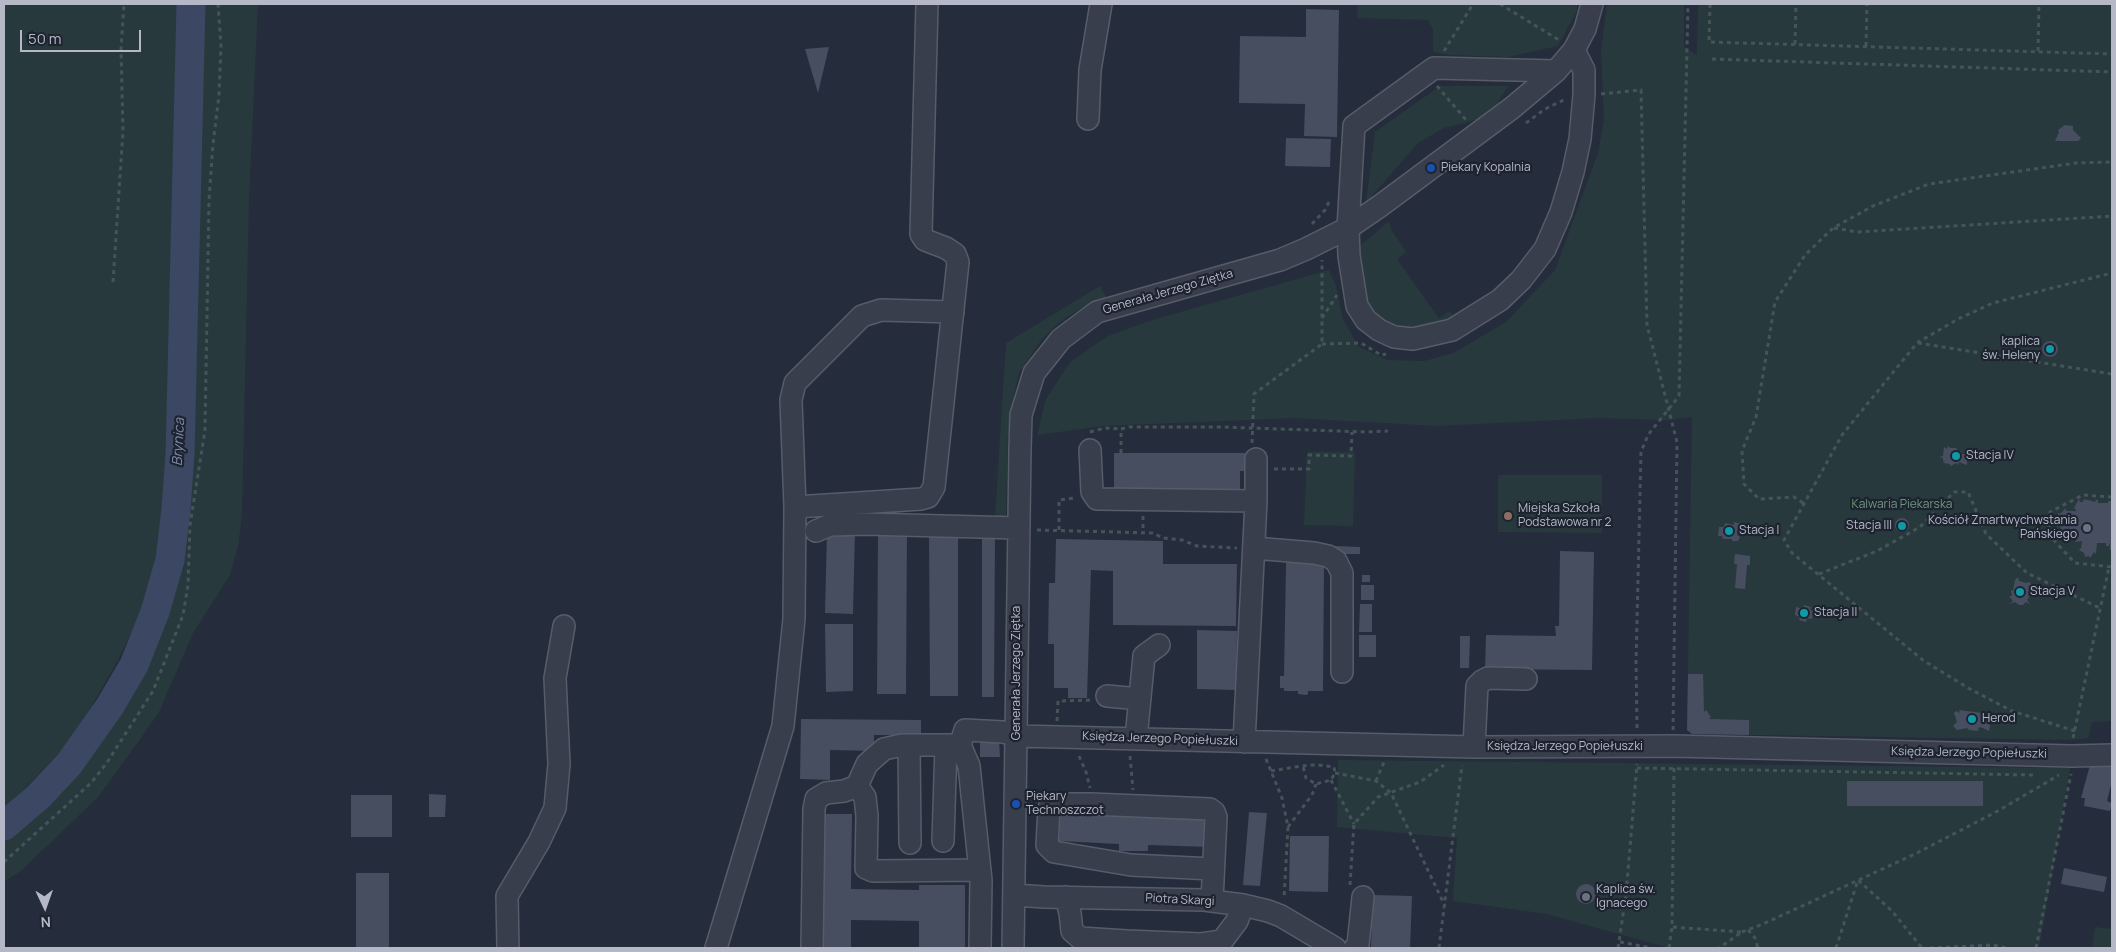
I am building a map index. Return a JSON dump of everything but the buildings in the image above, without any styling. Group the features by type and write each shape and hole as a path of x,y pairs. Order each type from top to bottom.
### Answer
{"street":[{"path":"795,507 921,500 928,497 934,487 958,262 955,254 946,248 925,240 921,234 927,4"},
{"path":"1088,119 1090,70 1101,4"},
{"name":"Generała Jerzego Ziętka","path":"1013,948 1017,736 1025,529 1021,415 1034,373 1061,339 1098,312 1280,260 1306,250 1348,228 1512,108 1556,71 1574,50 1585,28 1592,4"},
{"path":"1556,71 1434,68 1354,126 1348,228 1349,256 1357,306 1366,320 1379,330 1394,336 1413,338 1452,330 1500,300 1529,270 1545,248 1561,212 1570,185 1580,139 1584,96 1584,70 1574,50"},
{"path":"716,948 783,726 794,619 795,507 791,400 795,383 862,316 882,310 953,312"},
{"path":"1090,450 1092,492 1097,499 1256,501"},
{"path":"1244,742 1254,548 1256,464"},
{"path":"816,531 830,526 866,524 1025,529"},
{"path":"1254,548 1314,553 1328,556 1336,561 1342,573 1342,672"},
{"path":"508,948 507,896 539,842 555,808 559,764 555,678 564,626"},
{"path":"1133,745 1144,656 1159,645"},
{"path":"1469,753 1477,686 1488,678 1526,679"},
{"path":"1107,696 1140,699"},
{"name":"Księdza Jerzego Popiełuszki","path":"953,745 964,730 1133,745 1244,742 1469,753 1632,754 1674,746 2068,764 2112,755"},
{"path":"812,948 814,809 816,800 826,793 844,791 857,786 867,764 884,750 909,745 953,745"},
{"path":"909,745 910,842"},
{"path":"942,841 953,745"},
{"path":"953,745 969,766 980,870 980,948"},
{"path":"857,786 864,798 867,816 866,868 873,871 980,870"},
{"path":"1212,901 1216,816 1214,812 1204,808 1091,804 1060,804 1049,808 1047,845 1054,852 1131,865 1213,869"},
{"path":"1355,948 1358,945 1356,892"},
{"name":"Piotra Skargi","path":"1014,894 1066,898 1212,901 1243,906 1268,911 1281,916 1335,948"},
{"path":"1066,898 1072,931 1080,938 1127,941 1201,944 1222,941 1237,921 1243,906"}],"path":[{"path":"113,282 123,131 121,49 124,4"},
{"path":"4,862 91,783 106,764 153,691 183,615 188,585 190,525 206,430 209,200 220,95 218,4"},
{"path":"1434,68 1473,4"},
{"path":"1500,4 1574,50"},
{"path":"1618,948 1626,895 1637,768 1637,763 1632,754 1641,452 1648,435 1679,396 1688,4"},
{"path":"1710,4 1709,42 2112,54"},
{"path":"1795,44 1796,4"},
{"path":"1866,46 1867,4"},
{"path":"2038,52 2039,4"},
{"path":"1712,58 2112,72"},
{"path":"1628,91 1641,90 1647,326 1677,442 1674,746"},
{"path":"1804,502 1794,497 1759,499 1744,484 1742,451 1756,417 1775,302 1805,255 1833,228 1873,206 1928,184 2076,163 2112,162"},
{"path":"1833,228 1857,232 2112,216"},
{"path":"1322,254 1322,344"},
{"path":"2075,731 2012,711 1924,661 1792,553 1784,540 1842,435 1917,343 1958,319 1993,303 2112,273"},
{"path":"1352,432 1351,456 1309,455 1309,469 1256,464 1252,451 1254,394 1322,344 1361,343 1381,355 1390,353"},
{"path":"1917,343 2112,374"},
{"path":"1121,452 1122,428 1129,427 1252,428 1352,432 1388,431"},
{"path":"1819,574 1886,546 1920,528 1954,492 1968,492 1986,534 2027,573 2100,608"},
{"path":"2036,948 2072,772 2068,764 2100,608 2111,567 2075,563 2048,534 2050,512 2083,495 2112,497"},
{"path":"1059,504 1059,530"},
{"path":"1025,529 1154,532 1163,538 1182,540 1197,546 1254,548"},
{"path":"1133,745 1133,806"},
{"path":"1076,751 1086,772 1091,804"},
{"path":"1439,948 1469,753"},
{"path":"1274,756 1264,756 1282,798 1288,826 1284,906"},
{"path":"1376,781 1386,757 1381,757"},
{"path":"1354,824 1378,797 1420,782 1446,763"},
{"path":"2054,774 2068,764"},
{"path":"1719,948 1742,932 1932,845 2068,764"},
{"path":"1271,771 1318,765 1334,768 1335,772 1376,781 1391,793 1446,907"},
{"path":"1303,766 1306,778 1316,784 1331,780 1335,772"},
{"path":"1637,768 2035,775"},
{"path":"1670,948 1672,927 1674,768"},
{"path":"1331,780 1354,824 1356,892"},
{"path":"1288,826 1312,795 1316,784"},
{"path":"1836,948 1858,880"},
{"path":"1858,880 1892,910 1922,948"},
{"path":"1672,927 1742,932"},
{"path":"1748,930 1755,938 1758,948"},
{"path":"1620,942 1651,948"},
{"path":"1930,948 1993,945 2007,948"}],"green space":[{"path":"4,4 182,4 164,522 154,585 118,660 73,739 4,810"},
{"path":"199,4 258,4 249,199 242,514 238,546 230,575 193,633 159,712 139,741 98,797 22,870 4,882 4,832 67,776 128,689 172,582 188,493"},
{"path":"1358,4 1578,4 1577,11 1558,46 1508,57 1451,55 1433,52 1433,29 1428,20 1357,18"},
{"name":"Kalwaria Piekarska","path":"1607,4 1684,4 1684,47 1697,55 1698,4 2112,4 2112,721 2092,722 2088,738 2073,740 1692,734 1687,730 1692,417 1669,420 1597,418 1438,426 1294,418 1103,426 1037,435 1046,399 1070,362 1108,336 1152,320 1329,270 1336,286 1343,319 1359,347 1388,360 1424,361 1453,353 1506,322 1555,270 1598,153 1604,119 1601,51"},
{"path":"1440,86 1508,86 1492,112 1476,120 1444,128 1418,143 1366,203 1375,132"},
{"path":"1389,221 1392,231 1406,252 1397,259 1439,318 1448,312 1454,318 1422,330 1386,326 1365,307 1358,276 1360,246"},
{"path":"1100,286 1107,298 1091,302 1053,328 1040,342 1019,373 1012,402 1008,437 1006,517 995,518 1006,343"},
{"path":"1307,452 1355,452 1353,526 1304,525"},
{"path":"1498,475 1602,475 1602,533 1498,532"},
{"path":"1338,760 2070,768 2039,948 1669,948 1547,914 1453,901 1457,838 1337,827"},
{"path":"2095,927 2112,929 2112,948 2092,948"}],"waterway":[{"name":"Brynica","path":"4,826 38,797 69,764 110,706 134,665 155,612 170,560 180,454 191,4"}],"place":[{"name":"Piekary Kopalnia","path":"1431,168"},
{"name":"kaplica św. Heleny","path":"2050,349"},
{"name":"Stacja IV","path":"1956,456"},
{"name":"Miejska Szkoła Podstawowa nr 2","path":"1508,516"},
{"name":"Stacja III","path":"1902,526"},
{"name":"Kościół Zmartwychwstania Pańskiego","path":"2087,528"},
{"name":"Stacja I","path":"1729,531"},
{"name":"Stacja V","path":"2020,592"},
{"name":"Stacja II","path":"1804,613"},
{"name":"Herod","path":"1972,719"},
{"name":"Piekary Technoszczot","path":"1016,804"},
{"name":"Kaplica św. Ignacego","path":"1586,897"}]}
